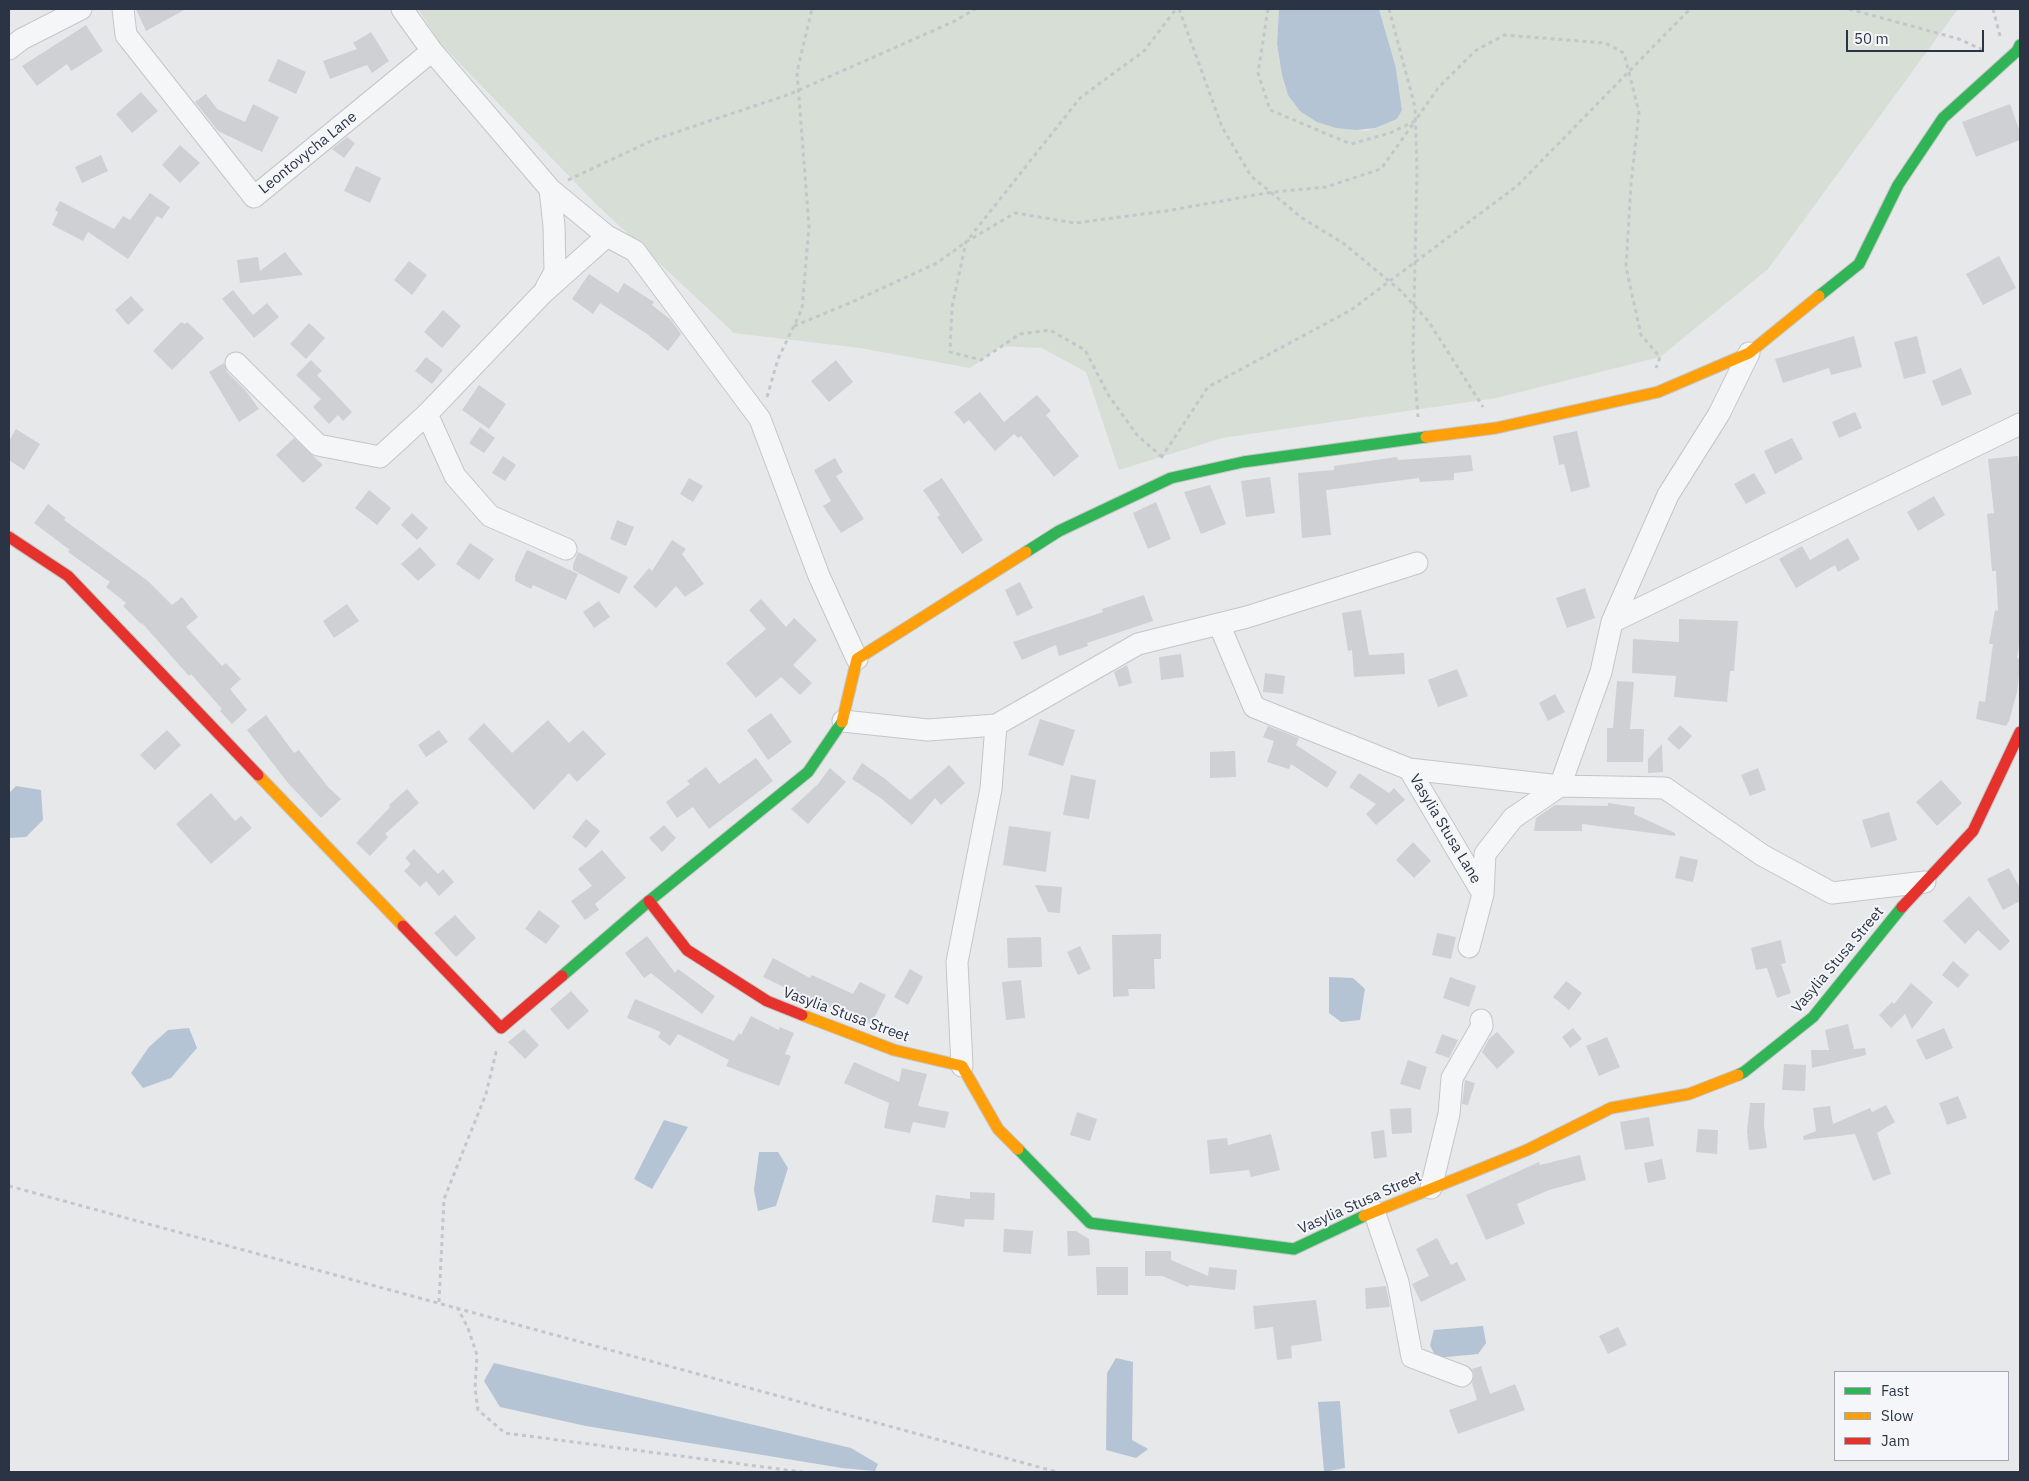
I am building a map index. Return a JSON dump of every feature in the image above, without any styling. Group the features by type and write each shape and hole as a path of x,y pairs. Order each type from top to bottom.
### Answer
{"street":[{"path":"9,49 22,39 81,9"},
{"name":"Leontovycha Lane","path":"123,9 126,35 254,197 432,51"},
{"path":"9,538 68,576 501,1028 649,901 808,772 842,721 857,659 819,576 760,419 635,251 607,236 550,189 432,51 402,9"},
{"path":"857,659 1059,531 1170,478 1244,462 1496,428 1658,392 1749,353 1859,264 1898,185 1943,118 2016,54"},
{"path":"542,294 555,272 554,226 550,189"},
{"path":"236,363 318,445 380,457 427,414 542,294 607,236"},
{"path":"1483,894 1485,854 1513,818 1560,786 1601,672 1612,622 1668,495 1719,414 1749,353"},
{"path":"427,414 455,476 490,516 566,549"},
{"path":"1612,622 2020,424"},
{"path":"842,721 928,730 996,725 1138,644 1247,617 1417,563"},
{"path":"1219,624 1254,707 1409,769 1560,786 1665,788 1762,855 1832,893 1925,882"},
{"path":"962,1066 957,962 991,789 996,725"},
{"name":"Vasylia Stusa Street","path":"649,901 688,950 767,1001 894,1050 962,1066 998,1129 1090,1223 1294,1249 1374,1211 1527,1150 1611,1108 1689,1094 1744,1072 1813,1017 1891,919 1973,831 2020,732"},
{"name":"Vasylia Stusa Lane","path":"1409,769 1483,894 1469,947"},
{"path":"1431,1188 1449,1114 1452,1078 1482,1026 1481,1020"},
{"path":"1374,1211 1398,1282 1412,1357 1462,1376"}],"path":[{"path":"760,419 778,359 802,308 809,226 797,72 812,9"},
{"path":"550,189 654,140 798,90 954,21 975,9"},
{"path":"1178,9 1222,127 1251,176 1302,218 1343,243 1389,281 1413,304 1429,322 1496,428"},
{"path":"1162,457 1137,435 1109,396 1085,350 1050,330 1020,334 981,360 950,352 952,307 966,242 1080,98 1144,51 1178,9"},
{"path":"1268,9 1258,73 1270,110 1351,144 1390,133 1415,121"},
{"path":"1389,9 1415,107 1417,171 1413,353 1420,438"},
{"path":"1154,464 1162,457 1208,387 1351,310 1517,186 1628,70 1690,9"},
{"path":"1849,9 2016,54"},
{"path":"794,326 937,263 966,242 1015,213 1075,223 1166,211 1272,192 1326,186 1381,169 1438,88 1475,51 1504,35 1605,43 1624,53 1639,112 1630,184 1626,267 1641,335 1660,357 1654,374 1658,392"},
{"path":"439,1302 444,1199 486,1094 501,1028"},
{"path":"9,1186 1057,1472"},
{"path":"456,1307 468,1328 477,1355 475,1388 478,1410 504,1433 802,1472"}],"shaded area":[{"path":"418,9 1279,9 1277,44 1282,75 1288,95 1357,130 1366,131 1397,119 1402,110 1396,68 1379,9 1958,9 1768,269 1660,357 1496,398 1222,438 1119,470 1086,372 1042,348 1001,346 970,368 860,348 734,333 596,204 440,43"}],"water":[{"path":"1279,9 1379,9 1396,68 1402,110 1397,119 1375,128 1357,130 1336,128 1317,122 1300,111 1288,95 1282,75 1277,44"},
{"path":"16,786 41,790 43,820 26,837 9,838 9,793"},
{"path":"1329,977 1353,978 1365,989 1360,1020 1341,1022 1329,1013"},
{"path":"189,1028 197,1048 171,1078 143,1088 131,1073 149,1047 168,1030"},
{"path":"664,1120 688,1127 652,1189 634,1179"},
{"path":"759,1152 778,1152 788,1168 776,1206 758,1211 754,1190"},
{"path":"1483,1326 1486,1343 1478,1354 1436,1358 1430,1345 1434,1330"},
{"path":"1116,1358 1133,1362 1132,1440 1148,1449 1136,1458 1106,1450 1107,1373"},
{"path":"494,1363 851,1448 878,1464 875,1471 842,1468 586,1426 500,1407 484,1381"},
{"path":"1340,1401 1345,1468 1324,1472 1318,1402"}],"building":[{"path":"136,9 186,9 146,31"},
{"path":"86,25 103,51 71,71 67,64 37,86 22,66"},
{"path":"371,32 389,61 372,73 367,65 330,79 323,61 357,49 353,43"},
{"path":"278,59 306,72 296,94 268,81"},
{"path":"141,92 158,111 132,133 116,114"},
{"path":"206,94 217,109 245,122 253,104 279,117 262,152 218,131 195,102"},
{"path":"2010,104 2020,132 2020,140 1976,157 1962,122"},
{"path":"347,137 355,143 344,158 332,149"},
{"path":"180,145 200,163 180,183 162,165"},
{"path":"101,155 108,171 82,183 75,167"},
{"path":"356,166 381,178 370,203 344,191"},
{"path":"150,193 170,207 162,219 157,216 128,259 88,232 83,241 52,225 58,212 55,210 60,201 114,229 123,216 130,220"},
{"path":"285,252 303,275 240,283 237,260 258,257 260,271"},
{"path":"1999,256 2016,288 1983,305 1966,274"},
{"path":"409,261 427,275 412,295 394,280"},
{"path":"589,274 618,293 624,283 654,302 652,305 671,320 681,334 668,351 647,334 600,303 593,314 572,299"},
{"path":"233,290 253,315 267,303 279,317 254,338 222,299"},
{"path":"131,296 144,310 128,325 115,310"},
{"path":"443,310 461,326 442,348 424,332"},
{"path":"181,322 185,324 187,322 204,338 172,370 153,351"},
{"path":"309,323 325,338 306,359 290,344"},
{"path":"1854,336 1862,367 1831,375 1829,368 1783,383 1775,359"},
{"path":"1917,336 1926,373 1904,379 1894,342"},
{"path":"426,357 443,370 432,384 415,371"},
{"path":"311,360 322,371 317,375 352,412 343,421 338,415 329,424 313,407 321,399 296,375"},
{"path":"836,360 853,382 829,402 811,381"},
{"path":"224,363 227,372 246,391 259,409 239,422 209,372"},
{"path":"1961,368 1972,394 1942,406 1932,381"},
{"path":"479,385 506,404 489,429 462,410"},
{"path":"980,392 1004,422 1037,395 1051,411 1046,415 1079,456 1054,477 1021,436 1018,438 1014,434 995,451 969,420 964,424 954,412"},
{"path":"1855,412 1862,428 1839,438 1832,422"},
{"path":"480,427 495,438 484,453 469,443"},
{"path":"16,429 40,444 24,470 9,460 9,441"},
{"path":"1577,431 1590,487 1571,492 1564,464 1559,465 1553,436"},
{"path":"294,438 323,465 303,483 276,455"},
{"path":"1792,438 1803,459 1775,474 1764,451"},
{"path":"1471,455 1473,471 1454,473 1454,480 1420,482 1419,478 1326,490 1331,535 1302,538 1298,473 1334,470 1334,466 1397,457 1398,460"},
{"path":"503,456 516,465 505,481 492,473"},
{"path":"2018,456 2020,474 2020,638 2017,658 2020,659 2020,667 2017,692 2006,726 1976,719 1979,701 1985,702 1993,644 1989,644 1995,610 1998,611 1996,571 1992,571 1987,514 1994,513 1988,459"},
{"path":"835,458 843,472 836,476 864,519 841,533 823,506 831,501 814,470"},
{"path":"1754,473 1766,493 1746,504 1734,484"},
{"path":"1270,477 1275,513 1246,517 1241,481"},
{"path":"689,478 703,486 693,502 680,494"},
{"path":"942,478 983,540 962,554 937,517 940,515 923,490"},
{"path":"1210,485 1226,524 1201,534 1184,492"},
{"path":"369,490 391,508 377,525 355,508"},
{"path":"1934,496 1945,515 1918,531 1907,512"},
{"path":"1156,502 1171,539 1148,549 1133,513"},
{"path":"48,504 66,518 64,520 148,581 172,605 182,597 198,617 186,627 222,666 226,663 241,679 230,689 247,710 232,724 220,711 222,709 191,674 189,676 142,623 123,606 126,603 106,587 110,582 68,552 70,550 34,523"},
{"path":"412,513 428,528 417,540 401,525"},
{"path":"617,520 634,527 626,546 610,539"},
{"path":"1848,538 1860,559 1838,572 1835,565 1796,588 1779,559 1802,546 1810,560"},
{"path":"672,540 686,549 682,554 704,584 685,597 676,586 656,608 633,587 649,568 652,571"},
{"path":"470,543 494,559 479,580 456,564"},
{"path":"420,547 436,565 418,581 401,564"},
{"path":"527,550 578,574 566,600 533,585 531,589 515,581 515,575"},
{"path":"578,552 628,577 619,594 573,570"},
{"path":"1020,582 1033,608 1017,616 1005,590"},
{"path":"1585,588 1595,618 1567,628 1556,598"},
{"path":"1144,595 1153,621 1087,643 1088,646 1059,656 1056,645 1022,660 1013,642 1103,612 1102,609"},
{"path":"761,599 786,627 794,618 817,640 793,665 812,683 800,695 781,677 756,698 726,663 766,629 749,610"},
{"path":"599,601 610,617 594,628 583,612"},
{"path":"347,604 359,621 334,638 323,621"},
{"path":"1361,610 1369,655 1404,653 1405,674 1354,677 1352,650 1348,651 1342,613"},
{"path":"1679,619 1738,621 1734,671 1730,671 1727,702 1674,697 1676,676 1632,673 1633,639 1679,642"},
{"path":"1181,654 1184,677 1161,680 1159,657"},
{"path":"1127,665 1132,683 1119,687 1114,672"},
{"path":"1457,669 1468,696 1438,707 1428,680"},
{"path":"1265,673 1285,676 1283,694 1263,692"},
{"path":"1617,681 1634,682 1630,729 1644,729 1643,762 1607,762 1607,728 1613,728"},
{"path":"1555,694 1565,712 1548,721 1539,703"},
{"path":"771,713 792,742 768,760 747,730"},
{"path":"266,715 294,753 299,750 328,787 341,799 321,818 288,783 247,730"},
{"path":"1040,719 1075,730 1063,766 1028,755"},
{"path":"548,720 569,743 583,730 606,754 577,782 569,773 534,810 468,739 484,723 512,753"},
{"path":"1680,725 1692,736 1679,750 1667,739"},
{"path":"1268,726 1299,738 1296,745 1337,772 1327,788 1291,764 1289,769 1267,762 1274,741 1263,737"},
{"path":"167,730 181,745 155,770 140,755"},
{"path":"439,730 448,742 426,757 418,745"},
{"path":"1662,744 1663,772 1648,773 1648,759"},
{"path":"1235,751 1236,777 1210,778 1210,752"},
{"path":"756,758 773,781 709,829 693,807 677,818 666,802 690,784 687,781 706,767 719,784"},
{"path":"862,763 884,778 910,800 949,765 965,783 941,805 935,798 912,825 882,799 852,779"},
{"path":"830,768 846,782 808,824 791,809 818,784"},
{"path":"1758,768 1766,790 1750,796 1741,775"},
{"path":"1359,773 1389,793 1394,788 1405,800 1376,825 1366,814 1376,804 1349,787"},
{"path":"1071,775 1096,780 1089,819 1063,815"},
{"path":"1941,780 1962,803 1937,826 1916,802"},
{"path":"407,789 419,803 385,834 388,837 370,856 356,843 390,807 389,805"},
{"path":"211,793 235,821 241,816 252,828 211,864 176,824"},
{"path":"1608,803 1635,807 1634,814 1675,833 1675,836 1582,824 1582,831 1534,831 1536,818 1555,805 1608,806"},
{"path":"1889,812 1897,840 1871,848 1862,820"},
{"path":"586,819 600,831 586,848 572,837"},
{"path":"664,825 676,838 662,852 649,838"},
{"path":"1009,826 1051,832 1046,872 1003,865"},
{"path":"1413,842 1431,861 1414,878 1396,860"},
{"path":"414,849 438,874 443,869 454,882 439,896 426,881 420,887 404,871 411,864 405,858"},
{"path":"602,850 626,878 595,904 599,910 585,920 571,901 592,886 578,869"},
{"path":"1680,856 1698,860 1693,882 1675,878"},
{"path":"2009,868 2020,888 2020,901 2003,910 1987,879"},
{"path":"1035,885 1062,887 1060,913 1048,912"},
{"path":"1969,896 2010,941 2000,951 1978,930 1965,944 1943,921"},
{"path":"539,910 560,926 546,944 525,929"},
{"path":"455,915 476,938 456,957 434,933"},
{"path":"1437,933 1456,937 1451,959 1432,955"},
{"path":"1161,934 1161,959 1154,959 1155,989 1128,989 1129,996 1113,997 1112,935"},
{"path":"647,936 675,973 678,969 715,996 702,1014 651,973 644,978 625,953"},
{"path":"1041,937 1042,967 1008,968 1007,938"},
{"path":"1781,940 1786,963 1781,964 1791,993 1777,998 1767,968 1756,970 1751,948"},
{"path":"1080,946 1091,969 1078,975 1067,952"},
{"path":"773,958 810,978 812,975 853,994 860,982 886,995 871,1024 822,1003 821,1005 763,977"},
{"path":"1953,961 1969,975 1958,988 1942,975"},
{"path":"910,969 923,977 908,1005 894,997"},
{"path":"1450,977 1476,986 1469,1007 1443,998"},
{"path":"1021,980 1025,1018 1006,1020 1002,982"},
{"path":"1566,981 1582,993 1569,1010 1553,997"},
{"path":"1911,983 1933,1002 1912,1029 1905,1014 1891,1028 1879,1015 1892,1002 1894,1004"},
{"path":"571,991 589,1011 568,1030 550,1009"},
{"path":"635,999 734,1041 739,1033 741,1035 751,1016 779,1030 780,1027 794,1033 785,1054 791,1056 779,1086 726,1066 729,1060 678,1034 670,1046 658,1037 661,1032 627,1018"},
{"path":"1848,1024 1854,1049 1865,1048 1866,1055 1812,1068 1811,1050 1829,1050 1825,1030"},
{"path":"1573,1028 1582,1039 1570,1048 1562,1037"},
{"path":"1944,1028 1953,1048 1926,1060 1916,1040"},
{"path":"524,1029 539,1045 525,1059 508,1042"},
{"path":"1497,1032 1515,1052 1497,1069 1482,1052 1489,1039"},
{"path":"1442,1034 1458,1040 1449,1058 1435,1053"},
{"path":"1607,1037 1620,1067 1599,1076 1586,1046"},
{"path":"1408,1060 1427,1067 1420,1090 1400,1084"},
{"path":"854,1062 899,1082 902,1068 927,1074 918,1106 949,1112 945,1128 913,1122 910,1133 884,1128 889,1103 844,1083"},
{"path":"1784,1064 1806,1065 1805,1091 1782,1090"},
{"path":"1465,1080 1475,1083 1468,1105 1462,1104"},
{"path":"1958,1096 1967,1118 1947,1125 1939,1103"},
{"path":"1750,1103 1765,1103 1764,1126 1767,1148 1749,1150 1747,1131"},
{"path":"1886,1105 1895,1122 1877,1133 1891,1174 1873,1181 1855,1134 1804,1140 1803,1136 1816,1131 1813,1108 1830,1106 1833,1124 1870,1108 1872,1112"},
{"path":"1411,1108 1412,1133 1392,1134 1390,1109"},
{"path":"1077,1112 1097,1119 1090,1141 1070,1135"},
{"path":"1649,1117 1654,1146 1625,1150 1620,1122"},
{"path":"1698,1129 1718,1130 1717,1154 1696,1152"},
{"path":"1384,1130 1387,1157 1374,1159 1371,1132"},
{"path":"1271,1134 1280,1170 1251,1177 1249,1170 1210,1174 1207,1140 1227,1138 1228,1145"},
{"path":"1580,1155 1586,1180 1549,1190 1517,1204 1525,1224 1486,1240 1466,1195 1539,1162 1540,1165"},
{"path":"1662,1159 1666,1179 1648,1183 1644,1163"},
{"path":"970,1192 995,1193 994,1220 965,1219 964,1227 932,1222 936,1195 970,1199"},
{"path":"1004,1229 1033,1231 1031,1254 1003,1252"},
{"path":"1067,1231 1076,1231 1089,1239 1090,1255 1068,1256"},
{"path":"1437,1238 1451,1265 1457,1262 1466,1280 1421,1302 1412,1284 1429,1276 1416,1249"},
{"path":"1145,1251 1171,1251 1171,1260 1208,1276 1209,1267 1237,1270 1235,1290 1189,1285 1188,1287 1162,1276 1145,1276"},
{"path":"1096,1267 1128,1267 1128,1295 1097,1295"},
{"path":"1386,1286 1390,1307 1366,1309 1365,1288"},
{"path":"1316,1300 1322,1341 1291,1346 1292,1358 1277,1360 1273,1327 1255,1329 1253,1306"},
{"path":"1618,1327 1627,1345 1608,1354 1599,1336"},
{"path":"1481,1366 1490,1394 1515,1384 1525,1410 1458,1434 1449,1410 1477,1400 1472,1383 1474,1374 1472,1369"}],"traffic: fast":[{"path":"1819,296 1859,264 1898,185 1943,118 2017,51 2020,45"},
{"path":"1026,552 1059,531 1171,478 1243,462 1426,437"},
{"path":"562,976 649,901 808,772 842,722"},
{"path":"1738,1075 1813,1017 1902,907"},
{"path":"1018,1149 1090,1223 1294,1249 1364,1216"}],"traffic: slow":[{"path":"1426,437 1496,428 1658,392 1749,353 1819,296"},
{"path":"842,722 857,659 1026,552"},
{"path":"258,775 403,926"},
{"path":"802,1015 894,1050 962,1066 998,1129 1018,1149"},
{"path":"1364,1216 1527,1150 1611,1108 1689,1094 1738,1075"}],"traffic: jam":[{"path":"9,537 68,576 258,775"},
{"path":"1902,907 1973,831 2020,732"},
{"path":"649,901 687,950 767,1001 802,1015"},
{"path":"403,926 501,1028 562,976"}]}
